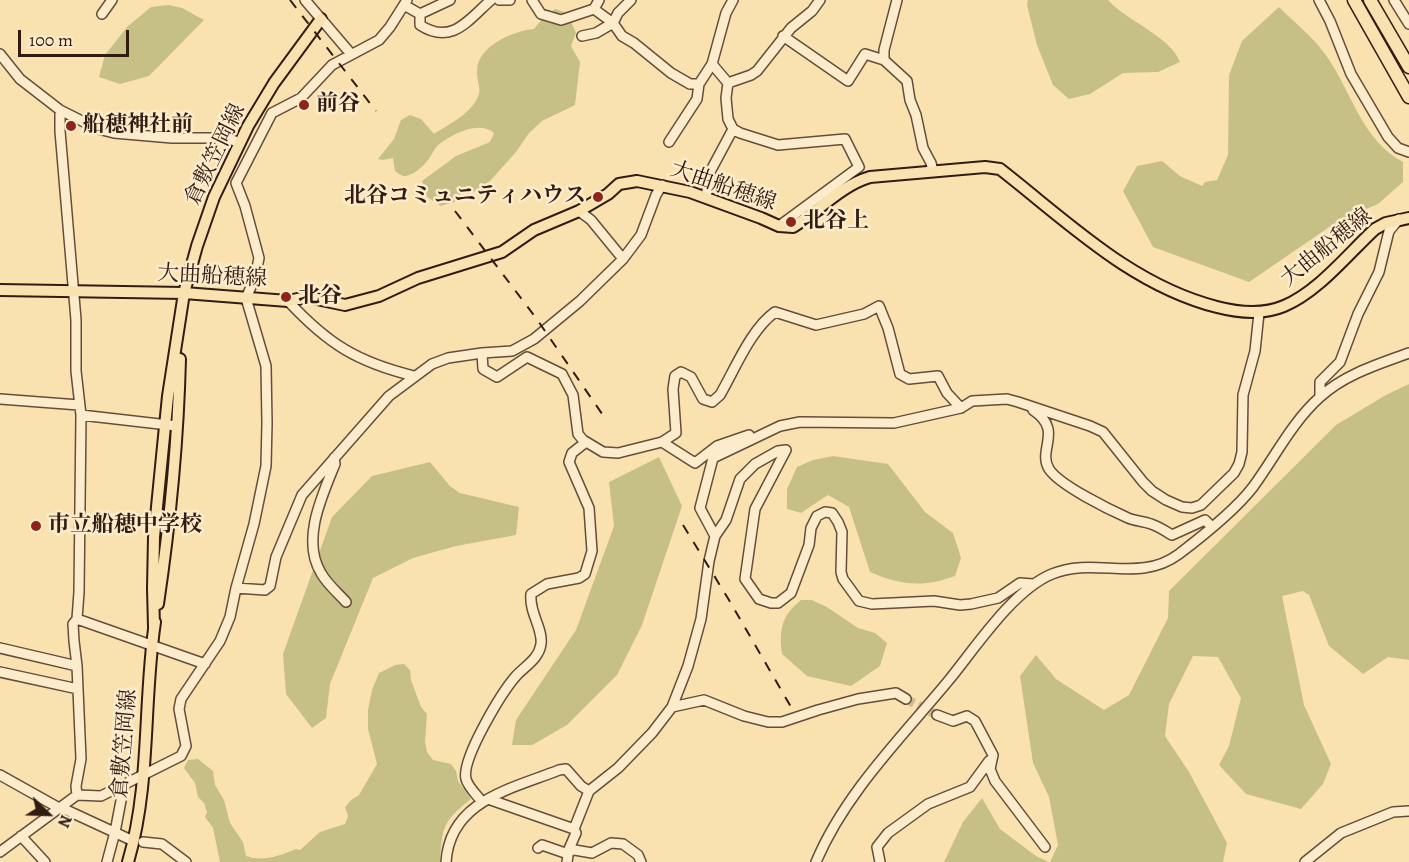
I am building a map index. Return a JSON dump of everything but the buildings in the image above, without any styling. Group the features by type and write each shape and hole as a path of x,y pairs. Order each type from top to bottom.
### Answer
{"highway":[{"path":"1354,0 1409,97"},
{"path":"1370,0 1409,67"}],"main road":[{"name":"倉敷笠岡線","path":"154,627 154,537 168,396 184,293 196,246 213,197 240,143 274,83 321,19"},
{"name":"大曲船穂線","path":"0,290 184,293 288,301 307,297 345,305 379,296 418,278 502,252 534,230 579,211 608,194 619,184 637,181 662,185 706,196 779,226 793,227 859,180 870,177 985,167 1000,169 1088,240 1136,274 1160,287 1226,310 1259,313 1287,305 1302,296 1375,229 1404,218"},
{"name":"倉敷笠岡線","path":"128,862 136,834 143,775 152,645 165,556 177,426 180,323"}],"street":[{"path":"102,15 111,0"},
{"path":"305,0 351,54"},
{"path":"420,14 450,0"},
{"path":"0,852 77,795 101,796 181,756 186,746 179,709 181,699 220,641 230,617 266,466 266,366 246,298 255,278 259,258 245,206 236,183 272,113 301,98 333,65 379,40 406,2 420,14 420,25 427,30 452,32 463,27 491,0"},
{"path":"499,0 510,0"},
{"path":"532,0 541,14 561,20 597,4 622,36 671,73 690,84 699,84"},
{"path":"582,36 596,33 613,23 618,13 631,0"},
{"path":"669,142 697,99 699,84 711,64 726,13 734,0"},
{"path":"728,83 757,71 783,36 812,11 820,0"},
{"path":"884,60 884,50 897,0"},
{"path":"1319,0 1351,74 1388,137 1398,148 1409,152"},
{"path":"1394,0 1409,24"},
{"path":"783,36 848,81 865,54 884,60 907,81 923,148 933,171"},
{"path":"0,54 20,79 60,110 98,129 114,133 172,138 227,138 240,143"},
{"path":"711,64 728,83 726,108 728,119 734,129 778,145 845,139 859,167 779,226"},
{"path":"60,110 76,320 76,371 80,410 77,619 73,624 81,759 76,786 77,795"},
{"path":"706,196 710,172 734,129"},
{"path":"236,588 265,590 270,586 276,557 302,495 389,396 432,364 448,358 512,351 534,339 623,259 641,235 662,185"},
{"path":"579,211 591,220 623,259"},
{"path":"1320,396 1320,382 1340,362 1358,315 1379,272 1389,231 1404,218"},
{"path":"288,301 309,324 353,356 385,369 414,376"},
{"path":"482,353 483,369 497,377 527,357 562,374 573,395 578,434 586,442 603,452 618,453 662,442 676,433 673,389 675,376 681,372 691,377 703,399 712,402 720,395 755,334 766,319 776,312 816,325 864,314 879,306 888,328 900,374 909,379 938,376 947,393 962,408"},
{"path":"715,536 700,508 713,458 780,426 800,422 894,423 962,408 978,400 1007,399 1103,432 1152,491 1182,507 1192,508 1201,505 1234,473 1239,464 1242,452 1243,395 1255,351 1259,313"},
{"path":"816,862 840,815 873,772 1005,611 1033,584 1054,573 1073,568 1149,569 1178,555 1243,499 1296,424 1320,396 1356,373 1409,353"},
{"path":"0,399 177,426"},
{"path":"1018,402 1036,411 1046,421 1049,440 1045,462 1050,471 1074,489 1127,517 1151,524 1172,535 1205,520 1211,526"},
{"path":"662,442 695,463 717,446 761,430 766,433"},
{"path":"574,829 485,800 466,782 465,772 482,730 515,677 535,658 541,644 530,603 531,594 547,585 579,578 585,574 592,551 589,508 569,462 572,453 586,442"},
{"path":"568,855 576,833 574,829 589,791 618,768 652,733 672,707 688,666 701,619 715,536 726,519 740,479 755,464 778,451 786,450 755,509 745,579 759,599 778,603 790,593 809,545 811,528 817,516 825,512 832,513 838,522 843,544 841,572 843,579 859,601 872,604 934,601 960,605 971,604 998,598 1020,583 1033,584"},
{"path":"334,458 335,464 318,509 313,540 314,557 321,574 346,602"},
{"path":"77,619 205,664"},
{"path":"0,648 77,666"},
{"path":"0,672 78,689"},
{"path":"672,707 704,700 744,716 768,722 782,722 858,699 896,693 906,699"},
{"path":"937,715 953,721 967,716 975,721 993,755 990,769 995,781 1045,847"},
{"path":"880,862 877,847 888,833 928,804 969,787 993,755"},
{"path":"446,862 447,846 454,830 467,813 485,800 514,786 559,770 566,770 589,791"},
{"path":"0,775 60,808 129,839"},
{"path":"107,862 123,785"},
{"path":"1305,862 1341,833 1393,812 1409,811"},
{"path":"21,836 45,862"},
{"path":"143,842 162,844 186,862"},
{"path":"538,848 542,845 568,855 592,853 611,843 623,844 638,855 641,862"}],"shaded area":[{"path":"1028,0 1108,0 1168,45 1180,62 1158,72 1123,73 1090,94 1069,99 1053,85 1037,45 1027,5"},
{"path":"169,5 182,8 204,20 149,76 120,84 99,77 105,55 127,27 151,7"},
{"path":"1279,7 1325,54 1358,113 1377,141 1403,162 1403,182 1378,204 1338,221 1249,282 1153,247 1123,191 1137,166 1162,161 1180,176 1202,186 1205,182 1217,180 1228,155 1229,75 1242,41"},
{"path":"555,9 567,13 576,33 571,46 580,62 575,105 542,121 529,133 516,152 490,181 463,199 441,206 427,197 422,181 456,156 490,142 494,133 488,129 473,128 444,141 437,146 422,166 407,176 402,176 395,171 393,158 378,159 394,139 401,120 410,115 421,119 434,134 472,107 479,94 477,70 483,54 498,41 516,33 534,29"},
{"path":"1409,384 1409,660 1388,657 1363,674 1329,646 1309,595 1303,591 1282,596 1304,705 1331,764 1323,784 1301,809 1246,794 1219,765 1229,746 1241,698 1218,657 1193,656 1169,704 1165,736 1189,772 1227,843 1223,862 1050,862 1058,845 1049,797 1033,763 1020,676 1036,655 1056,679 1104,710 1129,695 1168,618 1169,591 1336,425"},
{"path":"833,456 888,464 925,512 953,533 961,558 955,576 932,582 912,583 891,580 870,572 849,507 828,495 801,513 787,509 787,489 797,467 813,460"},
{"path":"659,457 682,506 642,625 617,675 567,725 532,745 512,745 516,720 576,630 614,526 609,482"},
{"path":"430,462 450,486 460,493 519,507 516,535 456,546 413,558 373,578 330,684 326,718 312,728 286,694 283,654 332,517 372,476"},
{"path":"801,600 812,600 827,607 858,628 875,633 887,643 880,666 851,686 807,676 782,654 781,645 781,631 785,618"},
{"path":"404,664 410,670 411,680 421,707 427,714 425,742 427,752 433,760 451,764 456,771 458,781 471,799 449,819 443,832 440,862 220,862 213,828 205,817 207,812 204,803 198,797 195,783 184,768 188,760 198,759 213,771 215,785 224,800 230,823 243,842 246,856 265,858 296,849 300,850 320,832 345,824 348,816 345,807 359,795 377,764 368,729 368,710 372,690 379,673 395,665"},
{"path":"982,798 1000,829 1036,856 1049,862 944,862 963,822"}],"tunnel":[{"path":"906,699 937,715"}],"railway":[{"path":"290,0 376,111"},
{"path":"455,211 536,318 607,421"},
{"path":"683,525 791,707"}],"place":[{"name":"前谷","path":"304,105"},
{"name":"船穂神社前","path":"71,126"},
{"name":"北谷コミュニティハウス","path":"598,197"},
{"name":"北谷上","path":"791,222"},
{"name":"北谷","path":"286,297"},
{"name":"市立船穂中学校","path":"36,526"}]}
